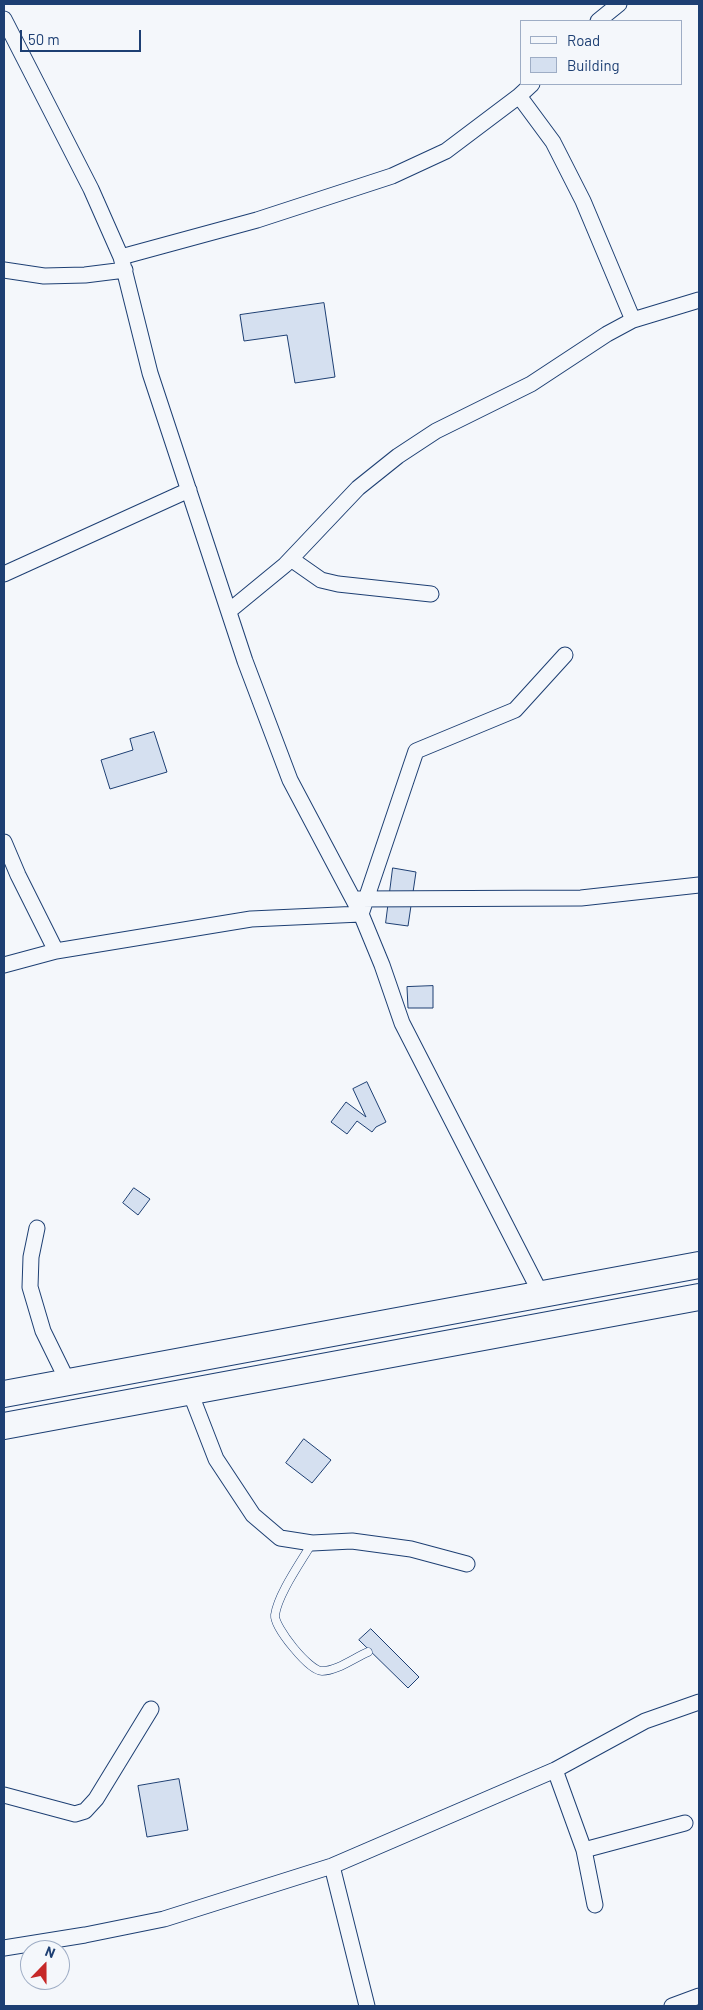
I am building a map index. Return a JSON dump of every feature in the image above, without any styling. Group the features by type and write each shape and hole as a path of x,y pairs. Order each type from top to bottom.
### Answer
{"highway":[{"path":"4,1394 699,1265"},
{"path":"4,1426 699,1297"}],"street":[{"path":"599,20 619,4"},
{"path":"4,19 91,190 123,263 150,373 245,661 290,780 360,899"},
{"path":"4,270 44,276 85,275 392,176 446,151 520,96 531,85"},
{"path":"520,96 554,142 583,201 633,320"},
{"path":"229,611 291,559 358,488 398,456 436,431 531,384 607,334 633,320 699,300"},
{"path":"4,574 189,490"},
{"path":"291,559 321,580 338,584 431,594"},
{"path":"541,1294 402,1023 382,965 361,914 360,899 416,751 515,710 565,655"},
{"path":"4,842 18,875 56,951"},
{"path":"360,899 581,898 699,885"},
{"path":"4,965 56,951 251,919 361,914"},
{"path":"37,1228 31,1257 30,1287 44,1331 68,1382"},
{"path":"190,1392 216,1459 253,1515 280,1538 312,1543 352,1541 411,1549 467,1564"},
{"path":"4,1948 85,1935 164,1919 332,1866 555,1770 645,1721 699,1702"},
{"path":"4,1795 76,1814 85,1811 96,1798 151,1709"},
{"path":"555,1770 584,1850 595,1906"},
{"path":"584,1850 685,1823"},
{"path":"332,1866 367,2006"},
{"path":"672,2006 699,1996"}],"lane":[{"path":"312,1543 278,1603 275,1617 278,1628 309,1666 320,1671 331,1670 368,1652"}],"building":[{"path":"324,303 335,377 295,383 287,335 244,341 240,315"},
{"path":"154,732 167,772 110,789 101,760 133,750 130,739"},
{"path":"393,868 416,872 408,926 386,923"},
{"path":"433,986 433,1008 408,1008 407,987"},
{"path":"367,1082 386,1122 376,1127 372,1132 357,1121 347,1134 331,1122 346,1102 366,1117 353,1089"},
{"path":"134,1188 150,1199 138,1215 123,1203"},
{"path":"304,1439 331,1460 312,1483 286,1463"},
{"path":"371,1629 419,1677 408,1688 359,1640"},
{"path":"179,1779 188,1830 147,1837 138,1786"}]}
